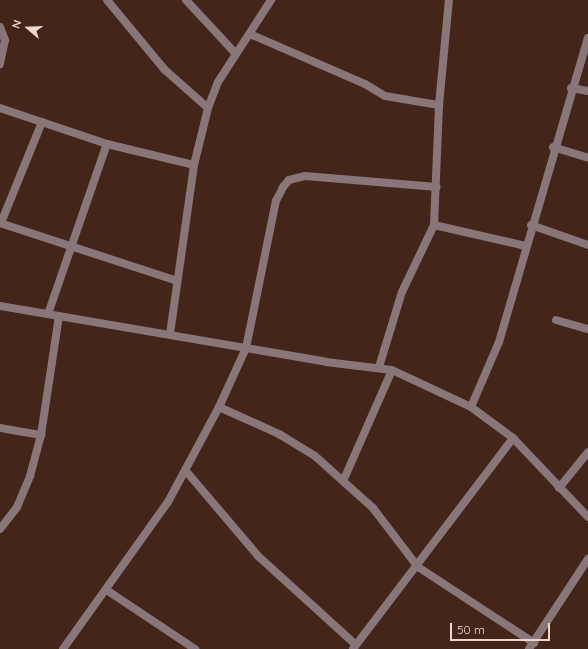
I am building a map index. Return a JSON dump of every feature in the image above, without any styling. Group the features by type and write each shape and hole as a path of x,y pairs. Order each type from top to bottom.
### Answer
{"street":[{"path":"107,0 165,70 208,108"},
{"path":"186,0 235,53"},
{"path":"170,334 194,165 208,108 235,53 250,34 271,0"},
{"path":"379,367 402,292 434,225 437,187 439,106 449,0"},
{"path":"0,27 5,40 0,64"},
{"path":"250,34 366,84 385,96 439,106"},
{"path":"471,407 498,342 553,147 588,38"},
{"path":"571,88 588,91"},
{"path":"0,108 107,144 194,165"},
{"path":"42,122 0,223 69,248 177,281"},
{"path":"48,314 69,248 107,144"},
{"path":"553,147 584,153 588,158"},
{"path":"63,649 108,591 186,471 219,407 246,348 276,202 289,180 305,176 437,187"},
{"path":"434,225 526,246"},
{"path":"531,225 588,245"},
{"path":"0,306 246,348 392,370 471,407 513,438 588,517"},
{"path":"0,529 25,490 41,435 59,316"},
{"path":"556,320 588,329"},
{"path":"344,479 392,370"},
{"path":"219,407 279,434 344,479 391,529 418,566 532,646 588,559"},
{"path":"0,428 41,435"},
{"path":"186,471 258,556 355,647 418,566 513,438"},
{"path":"559,488 588,452"},
{"path":"108,591 195,649"}]}
